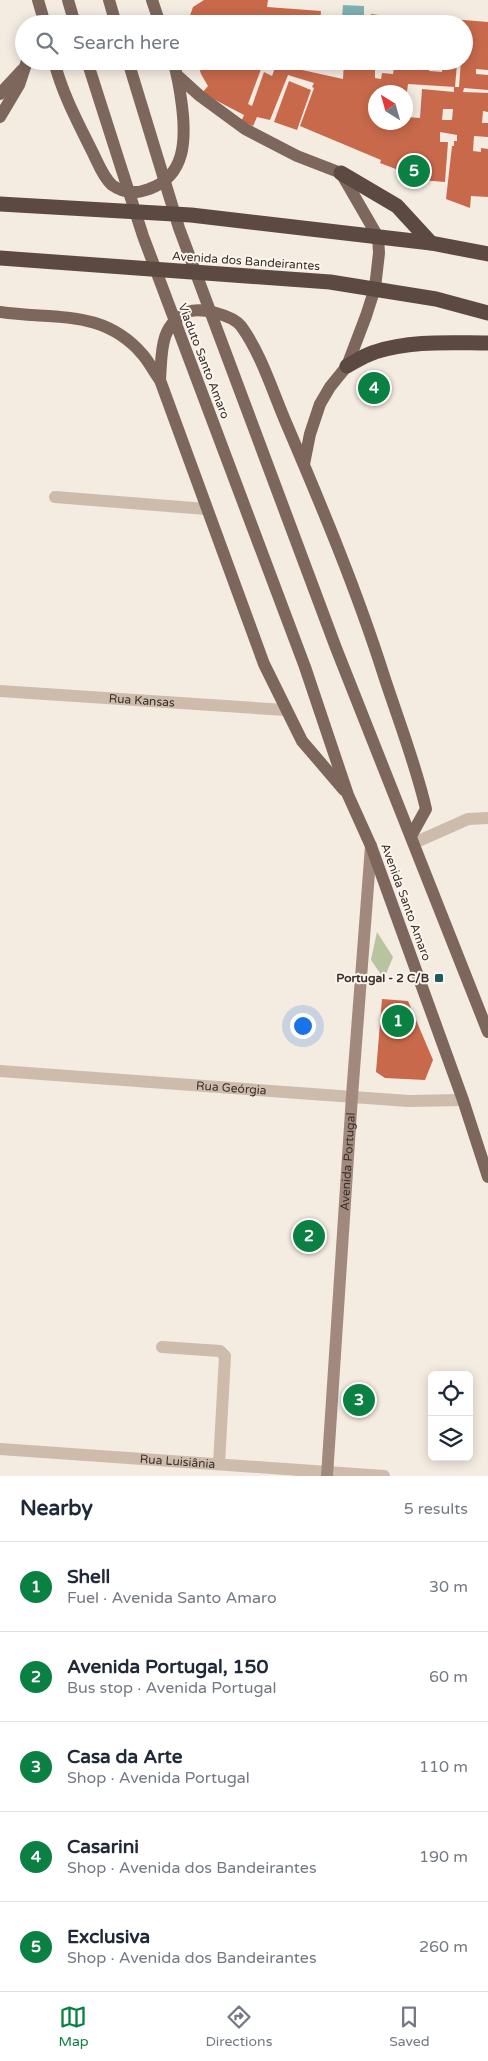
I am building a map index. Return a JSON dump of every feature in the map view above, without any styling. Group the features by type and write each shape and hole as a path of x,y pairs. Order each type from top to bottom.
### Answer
{"highway":[{"path":"341,173 397,206 431,243"},
{"path":"0,204 191,215 431,243 488,254"},
{"name":"Avenida dos Bandeirantes","path":"0,258 330,282 436,298 488,313"},
{"path":"347,366 373,352 392,347 424,343 488,343"}],"main road":[{"path":"38,0 42,15"},
{"path":"68,0 72,15"},
{"path":"109,0 113,15"},
{"path":"152,0 157,15"},
{"path":"0,94 21,70"},
{"path":"0,116 19,85 24,70"},
{"path":"57,70 75,118 106,178 120,190 131,192 147,190 160,185 170,177 179,165 184,147 184,139 179,77 176,70"},
{"name":"Viaduto Santo Amaro","path":"90,70 143,236 305,666"},
{"name":"Viaduto Santo Amaro","path":"131,70 180,228 336,648 413,839"},
{"path":"179,77 200,96 245,129 297,156 341,173 378,237 375,288 347,366 330,387 320,404 310,434 304,464"},
{"path":"160,380 164,339 168,327 179,317 191,311 223,314 240,324 258,356 304,464 370,634 425,806 425,813 413,839 488,1032"},
{"path":"0,312 24,316 77,318 102,324 122,335 142,355 160,380 264,664 285,710 302,741 348,795"},
{"name":"Avenida Santo Amaro","path":"305,666 348,795 371,846 464,1100 488,1177"}],"street":[{"path":"55,497 206,509"},
{"name":"Rua Kansas","path":"0,692 285,710"},
{"path":"413,839 468,819 488,818"},
{"name":"Avenida Portugal","path":"327,1474 371,846"},
{"name":"Rua Geórgia","path":"0,1071 408,1101 464,1100"},
{"path":"162,1347 220,1351 225,1356 219,1464"},
{"name":"Rua Luisiânia","path":"0,1449 219,1464 327,1474 384,1476"}],"green space":[{"path":"377,932 393,957 384,979 371,960"}],"water":[{"path":"343,5 364,6 364,15 342,15"}],"building":[{"path":"204,0 268,0 267,7 321,11 321,15 190,15 193,7"},
{"path":"473,21 488,22 488,70 476,69 476,74 488,75 488,90 464,88 463,92 488,93 488,112 483,111 482,123 488,123 488,137 474,136 473,151 481,152 481,148 488,149 488,197 471,196 470,208 446,199 452,146 454,146 454,141 457,141 457,135 440,132 440,142 448,142 445,182 421,180 422,173 403,172 403,168 401,168 401,171 380,163 381,160 300,126 314,88 312,87 314,83 288,75 270,120 257,117 253,126 241,122 244,115 202,93 208,86 200,70 261,70 248,104 252,106 264,72 272,76 274,70 302,70 343,79 344,70 375,70 375,78 381,79 382,73 393,74 394,70 442,72 442,70 456,70 455,87 459,87 460,70 473,70","holes":["443,109 453,109 452,120 442,120"]},
{"path":"289,81 311,90 297,130 274,122"},
{"path":"382,999 408,1001 433,1060 425,1080 385,1078 376,1072"}],"place":[{"name":"Exclusiva","path":"414,171"},
{"name":"Casarini","path":"374,388"},
{"name":"Portugal - 2 C/B","path":"439,978"},
{"name":"Shell","path":"398,1021"},
{"name":"Avenida Portugal, 150","path":"309,1236"},
{"name":"Casa da Arte","path":"359,1400"}]}
